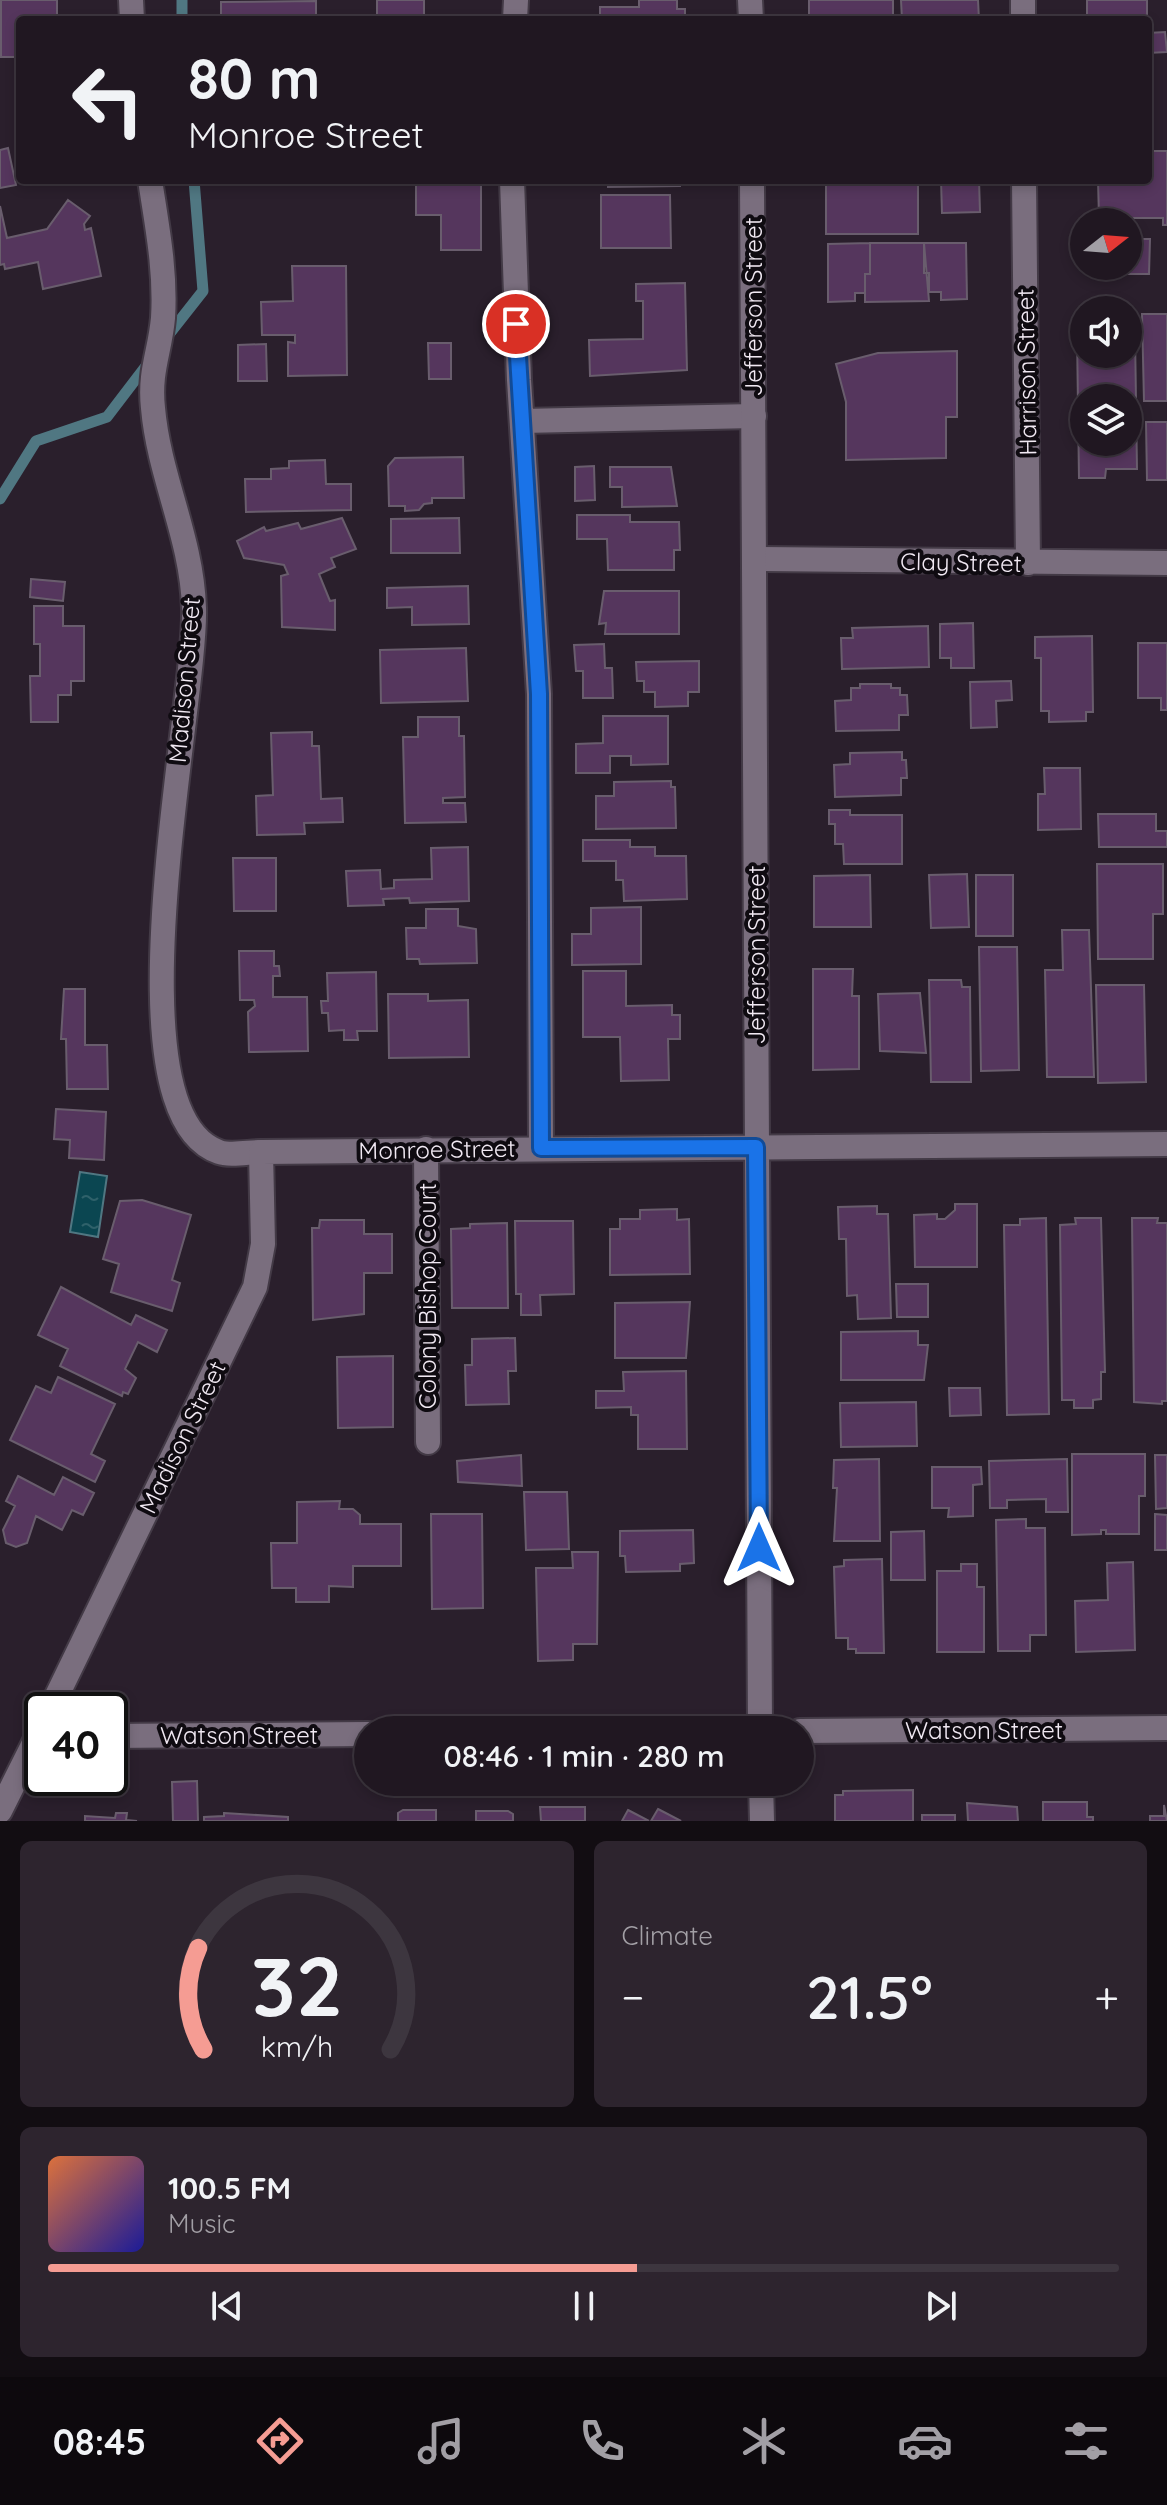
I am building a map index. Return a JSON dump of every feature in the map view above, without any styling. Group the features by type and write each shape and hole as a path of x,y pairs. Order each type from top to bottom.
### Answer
{"street":[{"name":"Madison Street","path":"151,184 164,276 162,323 150,377 153,410 158,443 191,564 194,612 166,873 164,1042"},
{"path":"512,184 522,421 539,694 541,1148"},
{"name":"Jefferson Street","path":"752,184 760,1716"},
{"name":"Harrison Street","path":"1024,184 1028,563"},
{"path":"522,421 754,416"},
{"name":"Clay Street","path":"755,559 1167,563"},
{"name":"Monroe Street","path":"164,1042 170,1081 196,1136 219,1152 1167,1144"},
{"name":"Colony Bishop Court","path":"426,1149 428,1442"},
{"name":"Madison Street","path":"59,1692 255,1287 263,1244 261,1152"},
{"name":"Watson Street","path":"814,1731 1167,1728"},
{"name":"Watson Street","path":"128,1736 354,1734"},
{"path":"0,1811 24,1764"},
{"path":"761,1796 762,1821"}],"water":[{"path":"80,1172 107,1176 98,1237 70,1232"}],"building":[{"path":"1,0 57,0 57,16 16,16 16,57 1,57"},
{"path":"377,0 424,0 424,15 472,15 472,16 377,16"},
{"path":"639,0 677,0 677,9 685,9 685,16 600,16 600,7 639,7"},
{"path":"809,0 893,0 893,16 809,16"},
{"path":"901,0 978,0 979,16 902,16"},
{"path":"1087,0 1147,0 1147,16 1087,16"},
{"path":"316,1 316,16 221,16 221,2"},
{"path":"1165,32 1167,52 1152,53 1152,33"},
{"path":"8,148 16,185 0,188 0,150"},
{"path":"1152,151 1167,151 1167,225 1163,225 1163,218 1142,218 1142,208 1099,208 1098,184 1152,184"},
{"path":"416,184 481,184 481,250 441,250 441,215 416,215"},
{"path":"608,184 680,184 680,186 608,187"},
{"path":"826,184 918,184 918,234 826,234"},
{"path":"941,184 979,184 980,212 942,213"},
{"path":"601,195 670,195 671,248 601,248"},
{"path":"68,200 90,216 84,224 85,230 91,228 101,276 43,289 38,262 5,269 4,264 0,265 0,206 7,238 47,229"},
{"path":"1142,239 1150,239 1149,274 1142,274"},
{"path":"870,243 924,243 929,301 865,302 865,274 870,274"},
{"path":"870,243 870,274 865,274 865,293 855,293 855,301 828,302 828,244"},
{"path":"924,243 966,243 967,299 941,300 941,292 929,292 929,273 924,273"},
{"path":"292,266 346,266 347,375 288,376 288,342 295,343 295,335 262,335 261,302 293,301"},
{"path":"685,283 687,370 590,376 589,340 643,339 643,301 636,301 636,284"},
{"path":"1142,314 1167,314 1167,401 1144,401"},
{"path":"428,343 451,343 451,379 429,379"},
{"path":"266,344 267,381 238,381 238,345"},
{"path":"957,351 957,417 946,417 946,458 846,460 846,402 836,364 878,353"},
{"path":"1077,368 1136,368 1136,384 1078,384"},
{"path":"1146,422 1167,422 1167,480 1147,480"},
{"path":"1079,456 1137,456 1137,469 1106,469 1105,478 1079,478"},
{"path":"463,457 464,498 432,498 432,503 424,504 419,510 405,511 405,506 389,506 388,466 395,458"},
{"path":"325,460 326,484 351,484 351,510 246,512 245,479 271,479 271,469 289,468 289,461"},
{"path":"594,466 595,500 575,501 575,467"},
{"path":"610,467 671,467 677,506 622,507 622,487 610,487"},
{"path":"577,515 630,515 630,522 679,522 680,550 674,550 674,570 608,570 607,539 577,539"},
{"path":"342,518 356,549 331,558 335,567 319,574 330,601 335,600 335,630 282,627 281,576 288,574 284,565 244,558 237,541 264,527 266,531 298,523 301,529"},
{"path":"459,518 460,553 391,553 391,519"},
{"path":"31,579 65,582 63,601 30,597"},
{"path":"468,586 469,624 412,625 412,607 387,608 387,588"},
{"path":"604,591 679,591 679,634 605,634 606,623 599,624"},
{"path":"34,606 63,606 63,626 84,626 84,681 71,681 71,695 58,695 58,722 31,722 30,676 40,676 40,644 34,644"},
{"path":"973,623 974,668 951,668 951,658 940,658 940,624"},
{"path":"928,626 929,667 842,669 841,638 853,638 852,628"},
{"path":"1092,636 1093,712 1086,712 1086,721 1049,722 1049,711 1041,711 1041,658 1035,658 1035,637"},
{"path":"1138,643 1167,643 1167,710 1161,710 1161,698 1138,698"},
{"path":"604,644 605,668 612,668 613,698 583,698 583,671 576,671 574,645"},
{"path":"466,648 468,701 381,703 380,650"},
{"path":"699,661 699,692 688,692 688,706 655,707 655,692 644,692 644,681 637,681 636,662"},
{"path":"1011,681 1012,700 996,701 997,727 971,728 970,682"},
{"path":"860,684 891,684 891,688 900,688 900,695 907,695 908,715 899,715 899,730 836,731 835,701 851,700 851,688 860,688"},
{"path":"603,716 668,716 668,764 631,765 631,756 610,756 610,773 576,773 576,744 603,743"},
{"path":"418,717 459,717 459,736 464,736 465,797 443,798 443,803 465,803 466,822 405,823 403,737 418,737"},
{"path":"312,732 312,746 319,746 321,799 342,798 343,822 304,823 305,834 257,835 256,796 273,795 271,733"},
{"path":"902,752 902,760 906,760 907,778 901,778 901,795 835,797 834,765 850,764 850,753"},
{"path":"1044,768 1080,768 1081,829 1038,830 1038,794 1045,794"},
{"path":"671,781 671,787 675,787 676,828 596,829 596,796 614,796 614,782"},
{"path":"829,810 850,810 850,815 902,815 902,864 844,864 843,844 835,844 835,824 829,824"},
{"path":"1098,814 1156,814 1156,831 1167,831 1167,847 1099,847"},
{"path":"583,840 630,840 630,847 655,847 655,856 686,856 687,899 624,901 623,880 616,880 616,861 583,861"},
{"path":"468,847 469,901 410,903 409,898 383,899 384,905 348,906 346,871 380,870 381,889 394,888 394,880 432,879 431,848"},
{"path":"233,858 276,858 276,911 234,911"},
{"path":"1097,864 1163,864 1163,914 1153,914 1153,959 1098,959"},
{"path":"967,874 969,927 931,928 929,875"},
{"path":"870,875 871,927 814,927 814,876"},
{"path":"976,875 1013,875 1013,936 976,936"},
{"path":"641,907 641,964 572,965 572,934 591,934 591,908"},
{"path":"426,909 458,909 458,926 476,929 477,963 420,964 419,959 407,959 406,928 426,928"},
{"path":"1062,930 1089,930 1094,1077 1047,1077 1045,970 1063,970"},
{"path":"979,947 1017,947 1019,1070 981,1071"},
{"path":"239,951 274,951 274,966 279,966 280,976 273,976 273,997 307,997 308,1051 249,1052 248,1012 255,1006 254,1000 240,1000"},
{"path":"813,969 853,969 852,996 859,996 859,1069 813,1070"},
{"path":"583,971 626,971 626,1006 672,1005 672,1015 680,1015 680,1039 668,1039 669,1080 621,1081 620,1037 583,1037"},
{"path":"376,972 377,1031 357,1031 358,1040 344,1040 344,1030 329,1031 328,1013 322,1013 321,1001 328,1001 327,973"},
{"path":"929,980 961,980 962,987 970,987 971,1082 931,1082"},
{"path":"1096,985 1144,985 1146,1082 1098,1083"},
{"path":"64,989 85,989 85,1045 107,1045 108,1089 67,1089 66,1039 61,1039"},
{"path":"920,993 926,1053 880,1051 878,994"},
{"path":"388,994 428,994 428,1001 468,1000 469,1057 389,1058"},
{"path":"56,1109 106,1112 104,1160 69,1158 70,1140 54,1139"},
{"path":"142,1200 191,1215 172,1280 180,1283 172,1311 111,1292 119,1264 103,1259 120,1201"},
{"path":"955,1204 977,1204 977,1267 915,1267 914,1215 937,1214 937,1219 945,1219 955,1210"},
{"path":"877,1206 877,1214 888,1214 891,1318 858,1319 857,1295 847,1296 846,1239 839,1239 838,1207"},
{"path":"677,1209 677,1220 689,1219 690,1274 610,1275 610,1229 620,1229 620,1219 640,1219 640,1210"},
{"path":"1046,1218 1049,1414 1007,1415 1004,1225 1020,1225 1020,1219"},
{"path":"1075,1218 1101,1218 1105,1372 1101,1372 1101,1399 1093,1400 1093,1408 1074,1408 1074,1400 1062,1400 1060,1225 1076,1224"},
{"path":"1132,1218 1158,1218 1157,1223 1167,1223 1167,1401 1162,1401 1162,1404 1134,1402"},
{"path":"320,1220 364,1220 364,1234 392,1234 392,1273 364,1273 364,1314 313,1320 312,1228 319,1228"},
{"path":"515,1221 573,1221 574,1294 540,1295 541,1315 521,1315 521,1294 516,1294"},
{"path":"507,1223 508,1308 452,1308 451,1229 470,1228 470,1224"},
{"path":"896,1284 928,1284 928,1317 897,1317"},
{"path":"61,1287 131,1325 136,1315 167,1330 157,1352 138,1342 125,1369 136,1378 128,1394 123,1392 122,1396 60,1366 68,1349 38,1335"},
{"path":"690,1302 686,1358 615,1358 615,1303"},
{"path":"918,1331 918,1345 928,1345 924,1380 841,1380 841,1332"},
{"path":"515,1338 516,1371 508,1371 509,1404 466,1405 465,1365 472,1365 472,1339"},
{"path":"393,1356 393,1427 338,1428 337,1357"},
{"path":"686,1371 687,1449 638,1449 638,1415 631,1415 631,1407 596,1408 596,1391 624,1391 623,1372"},
{"path":"58,1377 115,1404 91,1454 105,1461 95,1482 10,1440 36,1386 51,1393"},
{"path":"949,1388 980,1388 981,1415 950,1416"},
{"path":"916,1402 917,1446 841,1447 840,1403"},
{"path":"1072,1454 1145,1454 1145,1496 1139,1496 1139,1534 1106,1534 1106,1530 1101,1530 1101,1534 1072,1535"},
{"path":"521,1455 522,1486 458,1482 457,1461"},
{"path":"1155,1455 1167,1455 1167,1508 1156,1509"},
{"path":"879,1459 880,1541 834,1541 837,1488 833,1488 834,1460"},
{"path":"1067,1459 1068,1512 1046,1512 1046,1499 1007,1500 1007,1508 990,1508 989,1461"},
{"path":"932,1467 981,1467 982,1484 973,1485 973,1516 948,1517 949,1508 932,1508"},
{"path":"18,1476 54,1495 63,1477 94,1493 83,1515 72,1510 62,1530 36,1516 27,1543 16,1547 6,1543 3,1530 15,1506 6,1501"},
{"path":"524,1492 567,1492 569,1549 526,1550"},
{"path":"340,1501 339,1509 353,1509 360,1515 360,1524 401,1524 401,1566 353,1566 353,1587 329,1586 329,1602 296,1602 296,1588 272,1588 271,1543 297,1543 297,1502"},
{"path":"431,1514 482,1514 483,1608 432,1609"},
{"path":"1155,1514 1167,1515 1167,1550 1155,1550"},
{"path":"1026,1519 1026,1528 1045,1528 1046,1635 1030,1635 1030,1651 998,1651 996,1520"},
{"path":"693,1530 694,1563 680,1564 680,1571 626,1572 625,1556 620,1556 620,1531"},
{"path":"924,1531 925,1580 891,1580 891,1532"},
{"path":"572,1552 598,1552 597,1644 573,1644 573,1660 538,1661 536,1568 573,1568"},
{"path":"882,1559 884,1653 856,1653 856,1649 848,1649 848,1638 836,1638 834,1567 844,1566 844,1560"},
{"path":"1133,1562 1135,1650 1076,1652 1075,1601 1108,1600 1107,1563"},
{"path":"961,1564 977,1564 977,1587 984,1587 984,1652 937,1652 937,1571 961,1571"},
{"path":"197,1781 198,1821 173,1821 172,1782"},
{"path":"913,1790 913,1821 835,1821 835,1795 843,1795 843,1791"},
{"path":"1043,1802 1087,1802 1087,1817 1093,1817 1093,1821 1043,1821"},
{"path":"967,1803 1017,1807 1018,1821 968,1821"},
{"path":"1164,1805 1167,1821 1150,1821 1150,1816 1164,1816"},
{"path":"540,1807 585,1807 585,1821 541,1821"},
{"path":"658,1809 681,1821 651,1821"},
{"path":"403,1810 436,1810 436,1821 398,1821 398,1813"},
{"path":"628,1810 649,1821 622,1821"},
{"path":"476,1811 508,1811 513,1814 513,1821 476,1821"},
{"path":"116,1813 127,1813 126,1820 137,1821 85,1821 85,1816 115,1818"},
{"path":"224,1813 288,1817 288,1821 204,1821 204,1817 224,1816"},
{"path":"922,1815 955,1815 955,1821 922,1821"}],"waterway":[{"path":"182,0 182,16"},
{"path":"166,338 203,291 194,184"},
{"path":"0,499 36,441 107,417 149,362"}],"route":[{"path":"516,324 539,694 541,1148 756,1147 759,1548"}]}
